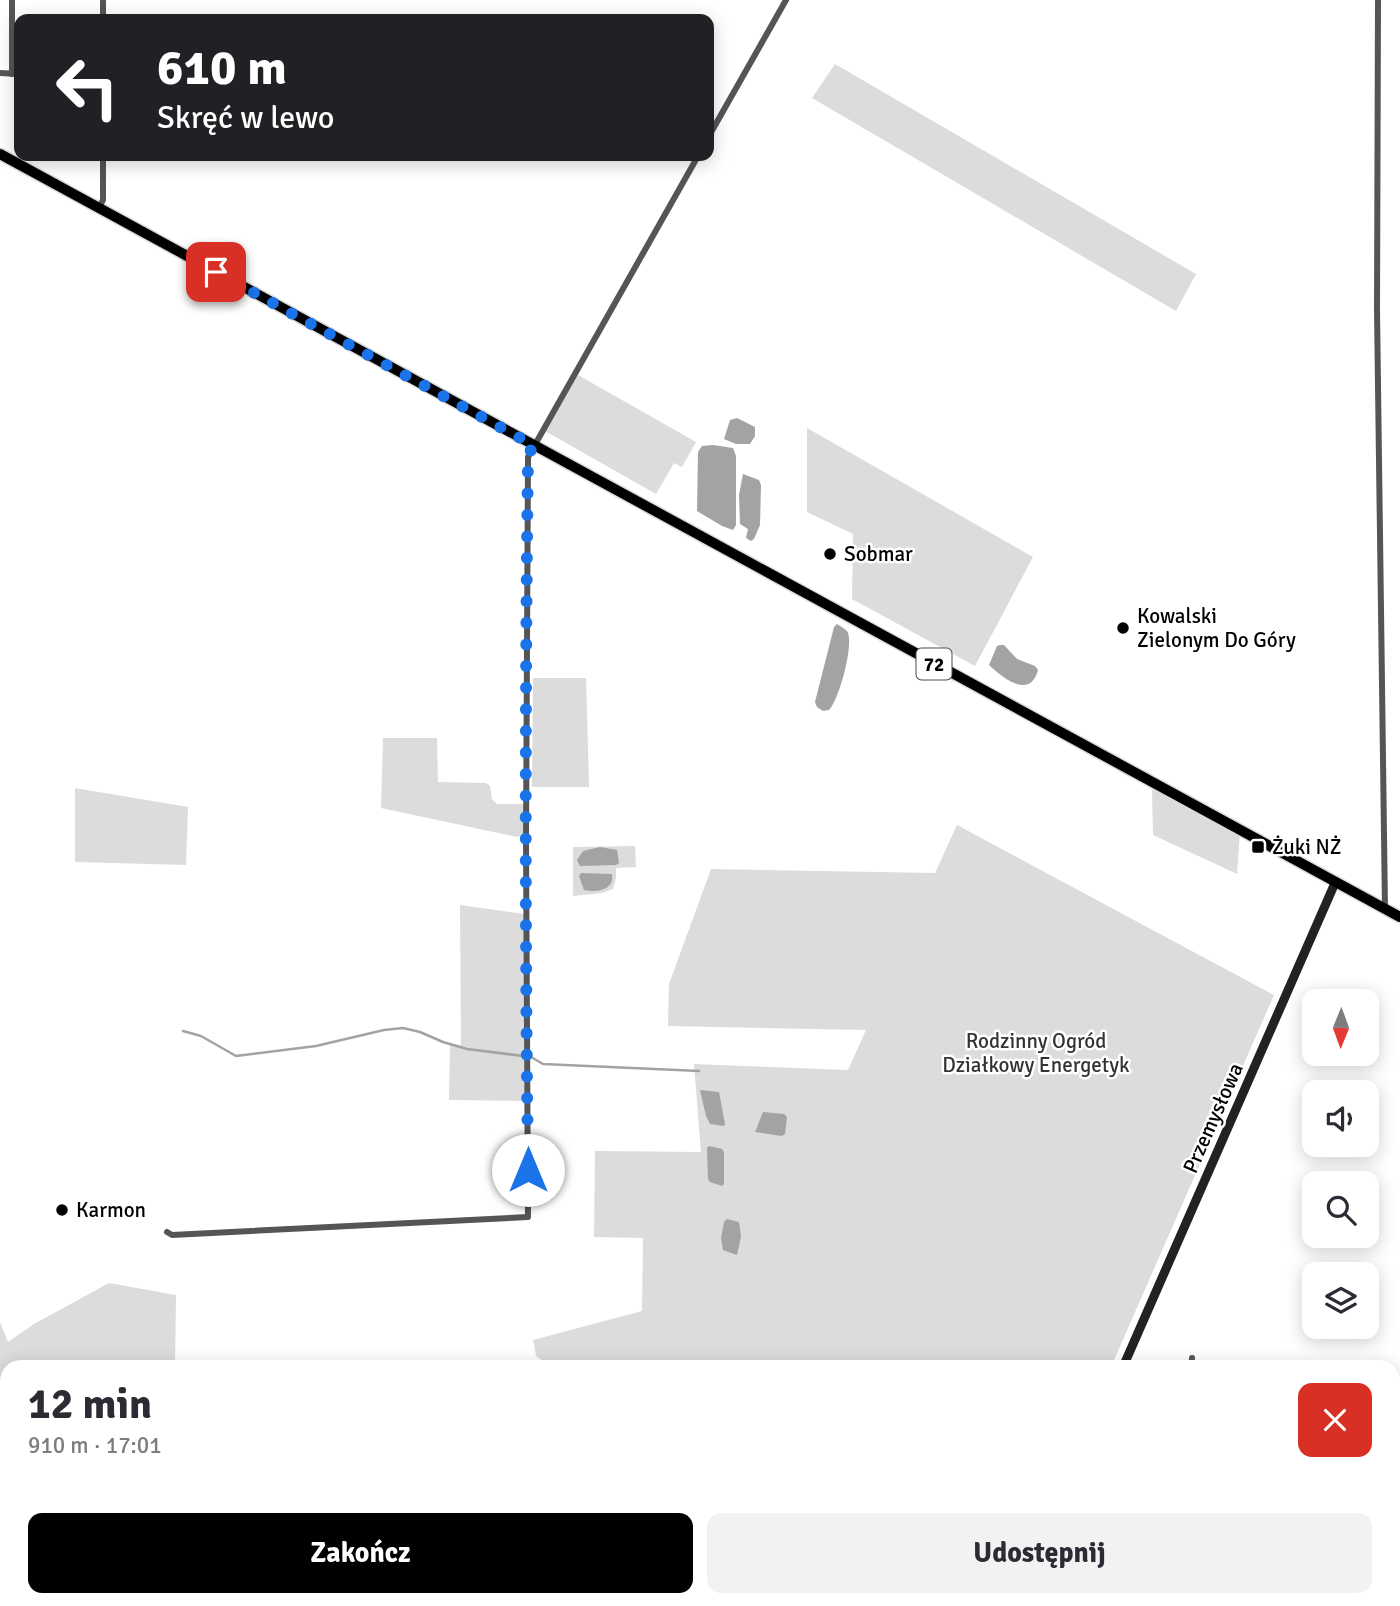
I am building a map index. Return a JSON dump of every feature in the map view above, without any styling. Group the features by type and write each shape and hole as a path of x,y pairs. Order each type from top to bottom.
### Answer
{"main road":[{"name":"72","path":"0,154 1400,918"},
{"name":"Przemysłowa","path":"1126,1360 1335,883"}],"street":[{"path":"12,0 14,37"},
{"path":"714,127 786,0"},
{"path":"1378,0 1377,310 1385,909"},
{"path":"99,208 103,200 103,161"},
{"path":"167,1233 172,1235 528,1217 528,457 695,161"}],"green space":[{"path":"835,64 1196,274 1176,311 812,98"},
{"path":"578,375 696,442 682,467 674,463 656,494 545,431"},
{"path":"807,428 1033,557 975,666 852,599 853,534 807,512"},
{"path":"533,678 586,678 589,787 532,787"},
{"path":"383,738 437,738 438,782 486,783 490,786 492,799 497,804 523,804 523,835 517,837 381,808"},
{"path":"75,788 188,807 186,865 75,862"},
{"path":"1152,788 1240,833 1237,874 1153,835"},
{"name":"Rodzinny Ogród Działkowy Energetyk","path":"957,825 1274,995 1114,1360 541,1360 536,1356 533,1340 642,1311 643,1238 594,1237 595,1151 701,1152 694,1064 848,1070 866,1030 668,1026 669,984 711,869 935,873"},
{"path":"635,846 636,867 616,868 613,889 573,896 573,847"},
{"path":"460,905 524,914 524,1101 449,1100 450,1044 461,1045"},
{"path":"109,1283 176,1295 175,1360 0,1360 0,1322 8,1342 34,1324"}],"shaded area":[{"path":"737,418 755,427 755,436 750,444 736,444 724,439 730,420"},
{"path":"702,446 733,448 736,456 736,525 733,530 697,511 698,452"},
{"path":"743,474 759,480 761,485 760,525 751,541 746,538 748,529 740,524 739,495"},
{"path":"837,624 847,631 849,647 841,684 833,704 829,710 823,711 815,702"},
{"path":"1004,645 1017,659 1035,666 1038,670 1029,684 1016,684 989,665 997,646"},
{"path":"600,847 617,850 619,863 580,866 577,860 583,851"},
{"path":"581,873 612,874 611,884 604,889 584,890 579,876"},
{"path":"700,1090 719,1092 724,1126 710,1124"},
{"path":"763,1112 784,1114 787,1117 785,1134 782,1136 755,1132"},
{"path":"709,1146 724,1152 722,1186 708,1179"},
{"path":"727,1219 739,1222 741,1237 737,1255 723,1250 721,1238"}],"waterway":[{"path":"183,1031 201,1036 236,1056 316,1046 403,1028 467,1049 531,1057 543,1064 699,1071"}],"place":[{"name":"Sobmar","path":"830,554"},
{"name":"Kowalski Zielonym Do Góry","path":"1123,628"},
{"name":"Żuki NŻ","path":"1258,847"},
{"name":"Karmon","path":"62,1210"}],"route":[{"path":"216,272 533,445 528,457 527,576 528,1170"}]}
